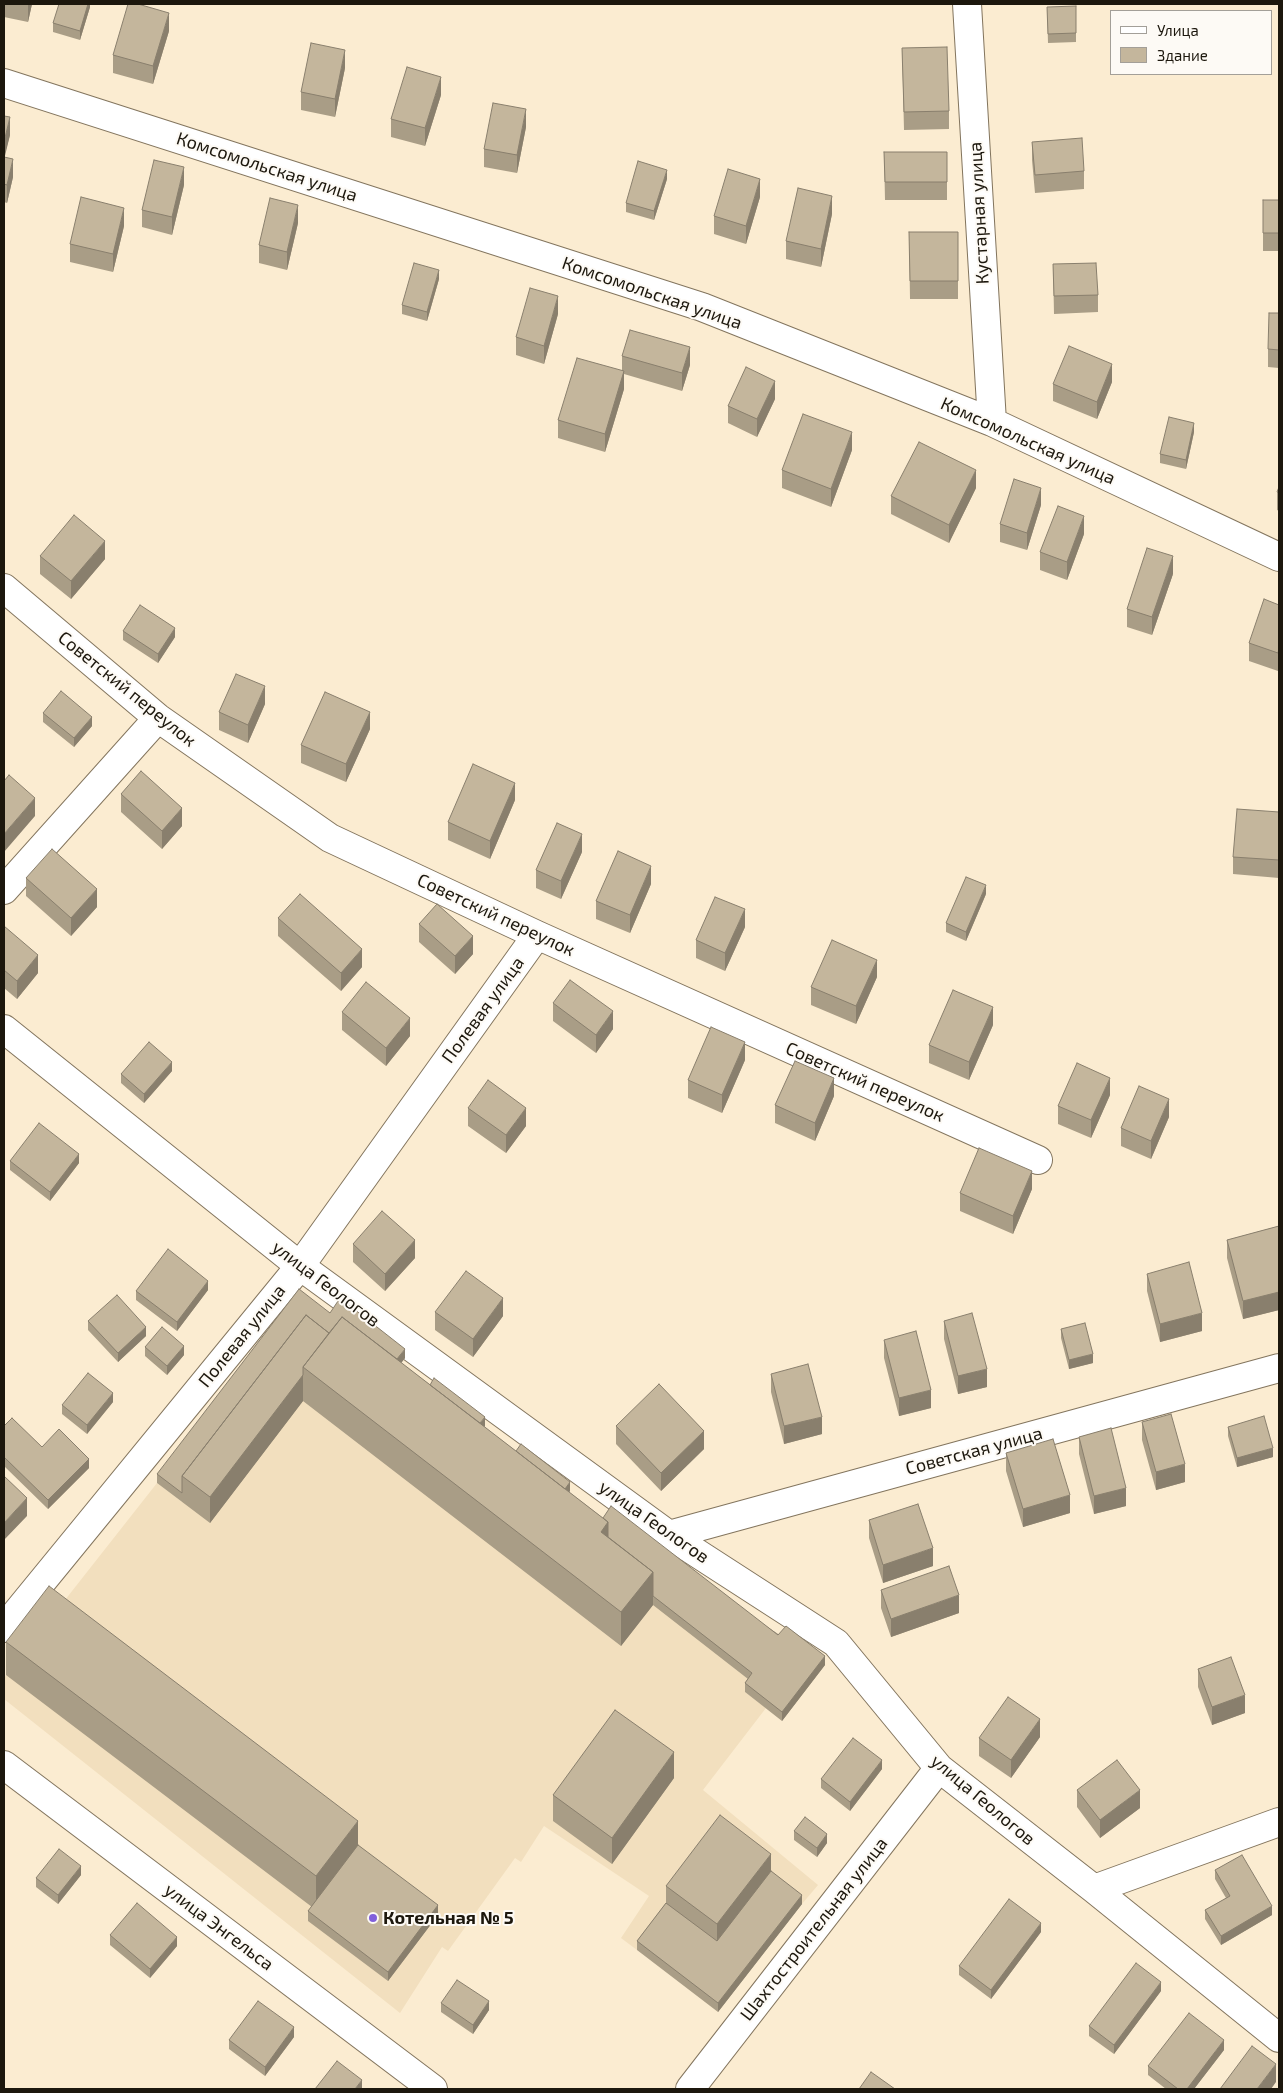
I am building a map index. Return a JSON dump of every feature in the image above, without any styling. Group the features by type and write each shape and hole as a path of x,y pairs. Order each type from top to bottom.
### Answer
{"street":[{"name":"Кустарная улица","path":"967,4 992,422"},
{"name":"Комсомольская улица","path":"4,83 702,307 992,422 1279,558"},
{"name":"Советский переулок","path":"4,588 158,718 330,838 537,935 1038,1160"},
{"path":"4,890 158,718"},
{"name":"Полевая улица","path":"4,1628 300,1266 537,935"},
{"name":"улица Геологов","path":"4,1029 300,1266 669,1535 836,1643 939,1768 1094,1889 1279,2038"},
{"name":"Советская улица","path":"669,1535 1279,1368"},
{"name":"улица Энгельса","path":"4,1766 434,2089"},
{"name":"Шахтостроительная улица","path":"690,2089 939,1768"},
{"path":"1094,1889 1279,1822"}],"shaded area":[{"path":"342,1350 752,1682 745,1692 766,1708 703,1790 818,1885 802,1904 771,1881 637,1950 621,1938 649,1896 544,1826 521,1862 515,1858 448,1951 442,1947 400,2013 4,1699 4,1679 6,1675 157,1483 182,1502"}],"building":[{"path":"59,4 88,4 80,31 53,23"},
{"path":"128,4 138,4 169,13 153,66 113,55"},
{"path":"1076,6 1076,33 1048,34 1047,7"},
{"path":"311,43 345,50 335,99 301,92"},
{"path":"947,47 949,111 904,112 902,48"},
{"path":"407,67 441,77 425,128 391,119"},
{"path":"493,103 526,109 517,155 484,149"},
{"path":"4,116 10,117 4,142"},
{"path":"1082,138 1084,171 1035,175 1032,142"},
{"path":"884,152 947,152 947,182 885,182"},
{"path":"4,157 13,159 7,185 4,184"},
{"path":"154,160 184,167 172,217 142,210"},
{"path":"638,161 667,170 654,211 626,203"},
{"path":"728,169 760,179 746,226 714,216"},
{"path":"798,188 832,196 821,249 786,241"},
{"path":"81,197 124,208 113,254 70,244"},
{"path":"270,198 298,205 287,252 259,245"},
{"path":"1263,200 1279,200 1279,233 1263,233"},
{"path":"909,232 958,232 958,281 910,281"},
{"path":"414,263 439,270 427,312 402,305"},
{"path":"1096,263 1098,295 1054,296 1053,264"},
{"path":"530,288 558,296 544,346 516,337"},
{"path":"1269,313 1279,313 1279,350 1268,349"},
{"path":"630,330 690,347 682,373 622,356"},
{"path":"1069,346 1112,364 1097,402 1053,384"},
{"path":"577,358 624,371 605,434 558,420"},
{"path":"746,367 775,381 757,419 728,406"},
{"path":"803,414 852,432 831,489 782,470"},
{"path":"1169,417 1194,423 1186,460 1160,454"},
{"path":"919,442 976,470 949,525 891,496"},
{"path":"1014,479 1041,488 1027,533 1000,524"},
{"path":"1058,506 1084,516 1067,562 1040,552"},
{"path":"74,515 105,541 71,581 40,556"},
{"path":"1147,548 1173,556 1152,617 1127,609"},
{"path":"1264,599 1279,605 1278,653 1249,643"},
{"path":"140,605 175,628 158,654 123,631"},
{"path":"236,674 265,686 248,725 219,712"},
{"path":"61,691 92,717 74,738 43,713"},
{"path":"325,692 370,712 346,764 301,745"},
{"path":"473,764 515,783 490,841 448,822"},
{"path":"141,771 182,808 162,831 121,794"},
{"path":"9,775 35,798 4,834 4,781"},
{"path":"1237,809 1279,812 1279,860 1233,857"},
{"path":"557,823 582,834 561,881 536,870"},
{"path":"52,849 97,889 71,918 26,878"},
{"path":"618,851 651,866 630,915 596,901"},
{"path":"966,877 986,885 966,932 946,923"},
{"path":"300,894 362,949 341,973 278,918"},
{"path":"715,897 745,909 725,953 696,940"},
{"path":"437,904 473,936 455,956 419,924"},
{"path":"4,926 38,955 17,981 4,970"},
{"path":"832,940 877,960 856,1006 811,987"},
{"path":"570,980 613,1011 596,1035 553,1003"},
{"path":"366,982 410,1018 386,1048 342,1012"},
{"path":"953,990 993,1007 969,1062 929,1045"},
{"path":"711,1027 745,1042 722,1095 688,1080"},
{"path":"149,1042 172,1062 144,1094 121,1074"},
{"path":"795,1061 834,1078 815,1123 775,1105"},
{"path":"1077,1063 1110,1078 1091,1120 1058,1106"},
{"path":"488,1080 526,1108 506,1135 468,1108"},
{"path":"1139,1086 1169,1099 1151,1141 1121,1128"},
{"path":"39,1123 79,1154 50,1192 10,1161"},
{"path":"979,1148 1032,1171 1013,1216 960,1193"},
{"path":"382,1211 415,1240 385,1274 353,1244"},
{"path":"1279,1226 1279,1292 1243,1301 1227,1240"},
{"path":"168,1249 208,1281 177,1322 136,1291"},
{"path":"1189,1262 1202,1313 1160,1324 1147,1274"},
{"path":"466,1271 503,1298 473,1339 435,1312"},
{"path":"299,1289 330,1313 340,1298 405,1349 397,1359 342,1317 329,1333 306,1315 182,1476 182,1493 157,1474"},
{"path":"117,1295 146,1327 118,1353 88,1321"},
{"path":"972,1313 987,1369 958,1376 944,1321"},
{"path":"306,1315 329,1333 303,1367 303,1375 210,1497 182,1476"},
{"path":"342,1317 608,1522 601,1532 653,1572 621,1612 303,1367"},
{"path":"1085,1323 1093,1354 1069,1360 1061,1329"},
{"path":"162,1327 184,1346 167,1366 145,1347"},
{"path":"916,1331 931,1390 899,1398 884,1340"},
{"path":"808,1364 822,1417 784,1426 771,1374"},
{"path":"88,1373 113,1393 87,1425 62,1405"},
{"path":"434,1378 485,1417 480,1423 430,1385"},
{"path":"659,1384 704,1431 661,1473 616,1426"},
{"path":"1171,1414 1185,1464 1156,1472 1142,1422"},
{"path":"1264,1416 1273,1448 1237,1458 1228,1427"},
{"path":"12,1418 42,1447 59,1429 89,1459 48,1500 4,1457 4,1426"},
{"path":"1111,1428 1126,1488 1094,1496 1079,1437"},
{"path":"1053,1439 1070,1495 1023,1509 1006,1453"},
{"path":"521,1444 570,1482 565,1489 516,1451"},
{"path":"4,1476 27,1498 4,1523"},
{"path":"918,1504 933,1548 883,1565 869,1520"},
{"path":"611,1506 778,1635 786,1626 825,1656 782,1712 745,1683 752,1673 653,1596 653,1572 608,1537 608,1522 603,1518"},
{"path":"949,1566 959,1595 891,1619 881,1590"},
{"path":"49,1586 358,1821 316,1876 6,1642"},
{"path":"1231,1657 1245,1695 1212,1707 1198,1669"},
{"path":"1008,1697 1040,1719 1011,1760 979,1738"},
{"path":"615,1710 674,1752 612,1838 553,1795"},
{"path":"853,1738 882,1760 850,1802 821,1779"},
{"path":"1117,1760 1140,1790 1100,1820 1077,1790"},
{"path":"720,1815 771,1854 717,1924 666,1886"},
{"path":"805,1817 827,1834 817,1848 794,1831"},
{"name":"Котельная № 5","path":"358,1845 438,1905 388,1972 308,1911"},
{"path":"59,1849 81,1866 58,1895 36,1878"},
{"path":"1242,1855 1272,1906 1221,1936 1205,1910 1230,1896 1215,1870"},
{"path":"771,1871 802,1895 718,2003 637,1941 666,1903 717,1941"},
{"path":"1009,1899 1041,1923 991,1990 959,1966"},
{"path":"137,1903 177,1937 150,1969 110,1935"},
{"path":"1136,1963 1161,1982 1114,2045 1089,2026"},
{"path":"457,1980 489,2001 473,2025 441,2003"},
{"path":"258,2001 294,2027 265,2067 229,2040"},
{"path":"1189,2013 1224,2040 1187,2089 1178,2089 1148,2066"},
{"path":"1252,2046 1276,2064 1257,2089 1220,2089"},
{"path":"337,2061 362,2080 355,2089 315,2089"},
{"path":"871,2072 895,2089 859,2089"}],"place":[{"name":"Котельная № 5","path":"373,1918"}]}
